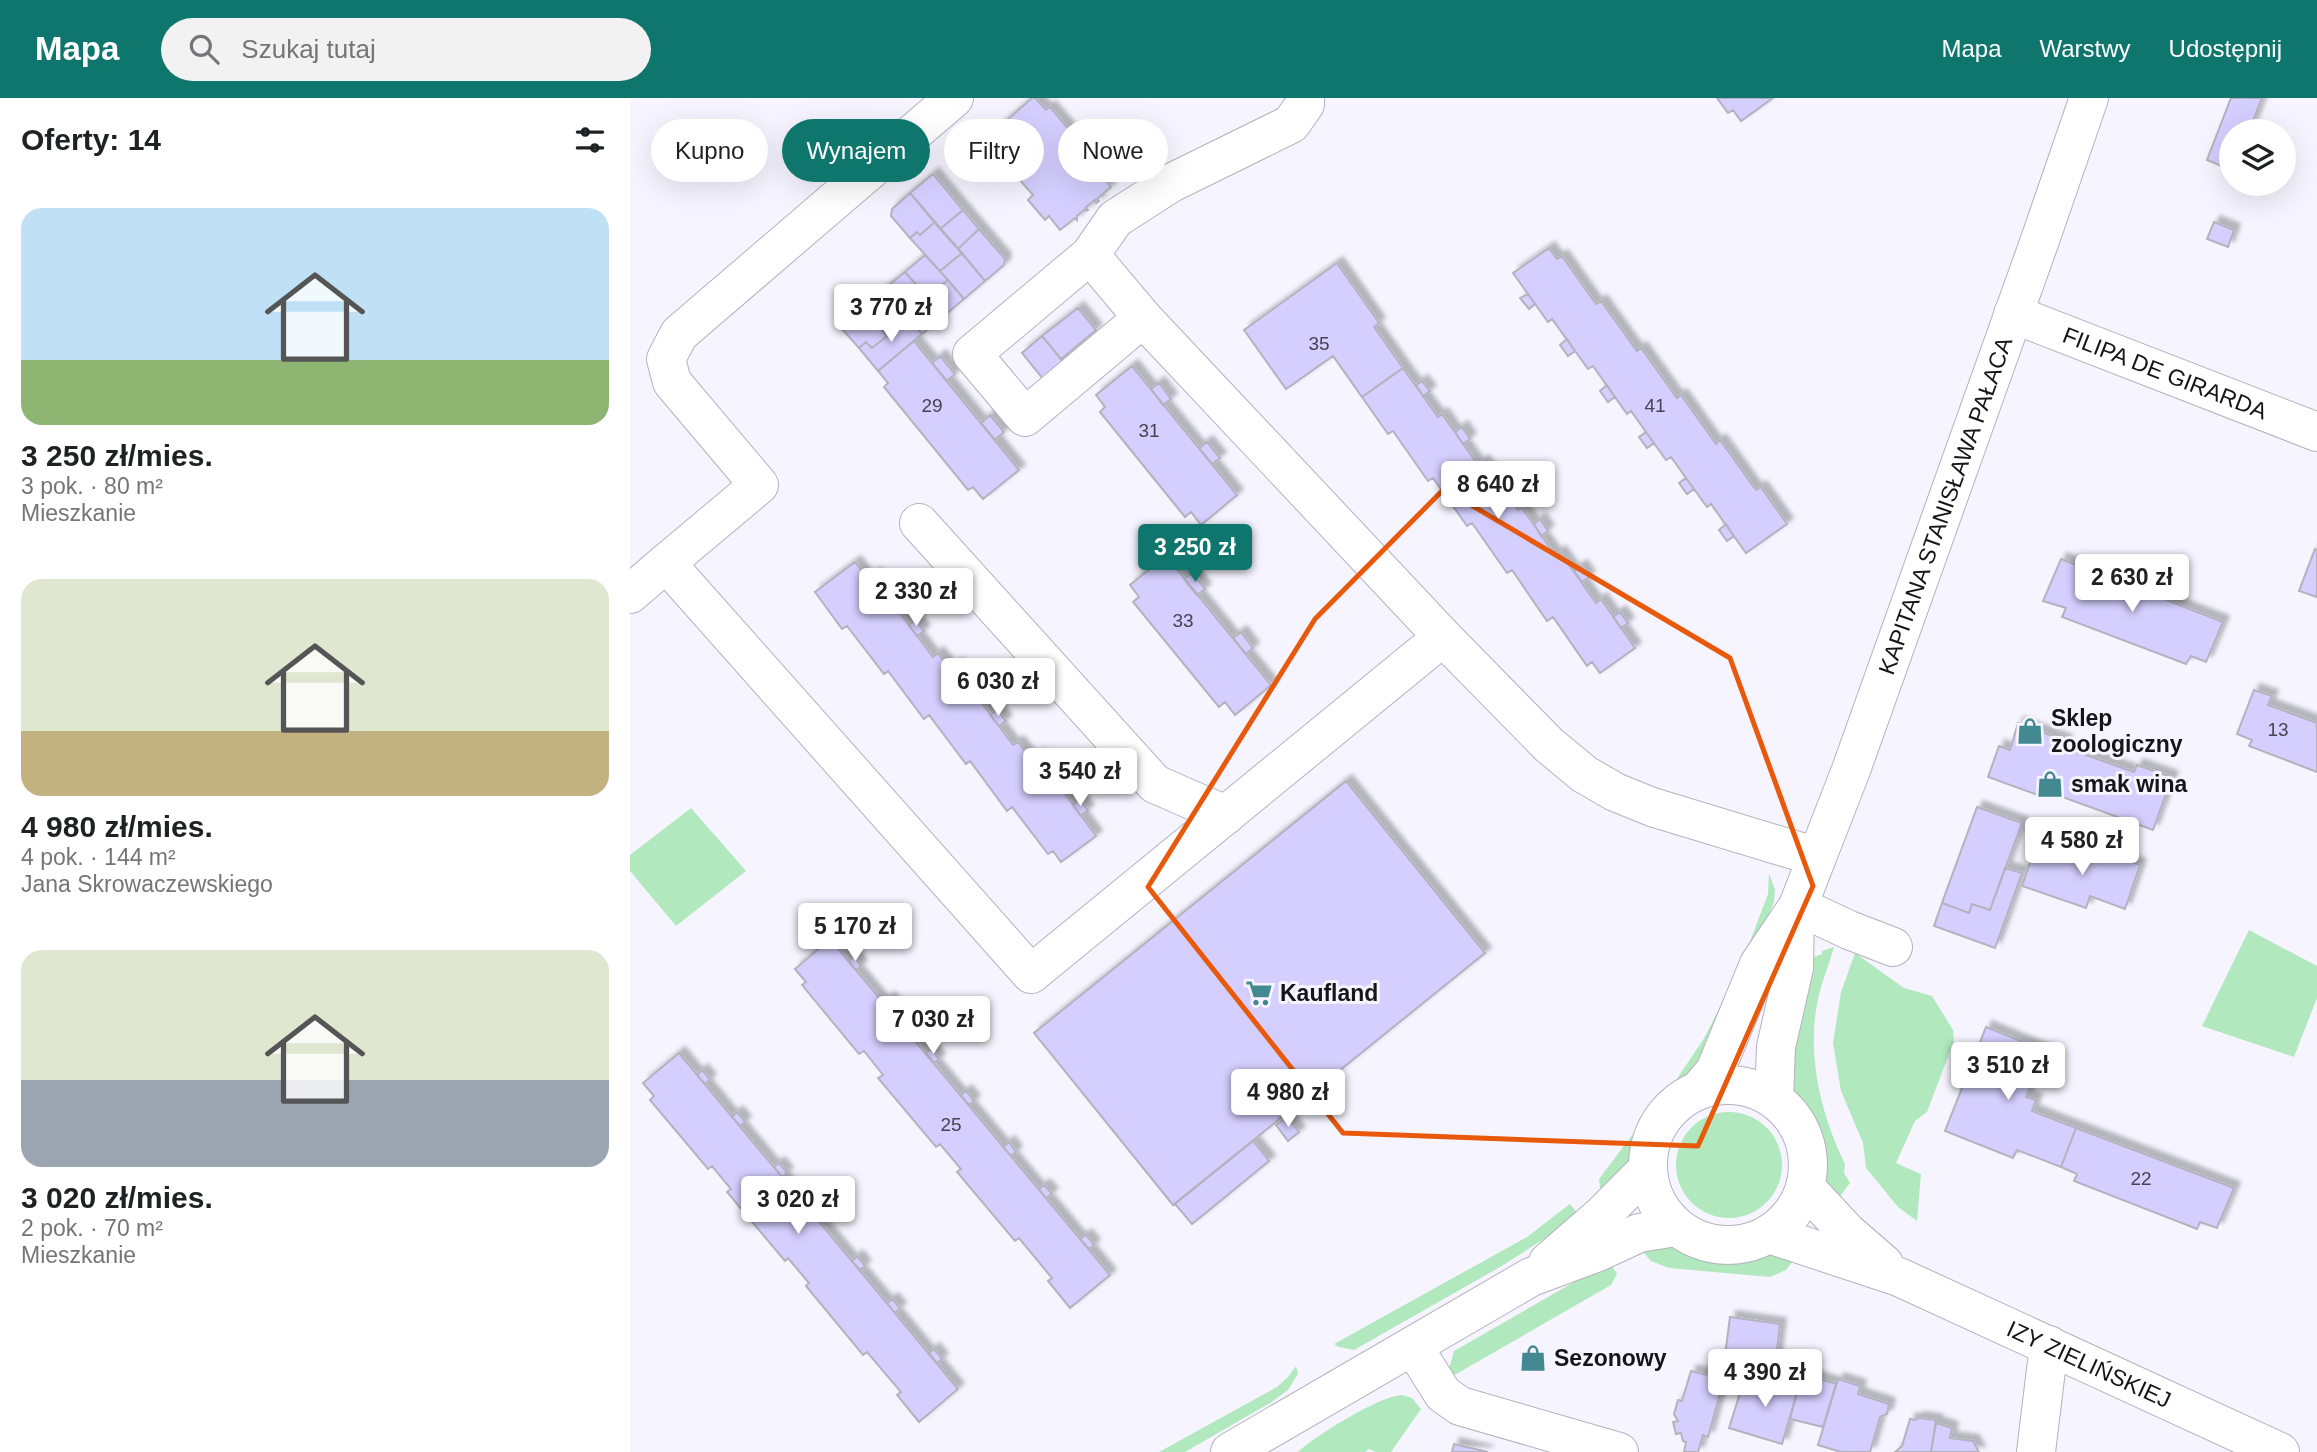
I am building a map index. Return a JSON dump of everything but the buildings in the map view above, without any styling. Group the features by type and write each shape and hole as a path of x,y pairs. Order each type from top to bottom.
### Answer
{"street":[{"path":"630,594 759,485 672,382 666,359 678,334 954,98"},
{"path":"1143,318 1025,417 972,354 1090,255 1115,219 1171,183 1292,124 1305,104 1305,98"},
{"name":"KAPITANA STANISŁAWA PAŁACA","path":"1699,1090 1715,1071 1759,964 1797,909 2089,98"},
{"path":"1090,255 1143,318 1443,637 1549,745 1594,780 1615,792 1652,807 1817,857"},
{"name":"FILIPA DE GIRARDA","path":"2013,314 2317,432"},
{"path":"919,523 1155,784 1226,815"},
{"path":"666,563 1031,974 1443,637"},
{"path":"1797,909 1893,947"},
{"name":"KAPITANA STANISŁAWA PAŁACA","path":"1774,1099 1776,1047 1794,968 1797,909"},
{"path":"1732,1084 1752,1088 1774,1099 1797,1124 1808,1160 1805,1187 1793,1213 1769,1234 1748,1243 1730,1246 1692,1238 1675,1227 1652,1194 1647,1170 1653,1135 1663,1117 1677,1103 1712,1086 1732,1084"},
{"path":"1531,1278 1603,1214 1647,1170"},
{"name":"IZY ZIELIŃSKIEJ","path":"1805,1187 1847,1232 1899,1277"},
{"path":"1230,1452 1531,1278 1639,1233 1675,1227"},
{"name":"IZY ZIELIŃSKIEJ","path":"1769,1234 1899,1277 2280,1452"},
{"path":"2036,1452 2049,1345"},
{"path":"1413,1346 1443,1394 1460,1406 1619,1452"},
{"path":"1272,1452 1275,1442 1295,1415"}],"highlighted area":[{"path":"1444,489 1730,658 1813,886 1698,1146 1343,1133 1148,887 1315,619"}],"green space":[{"path":"691,808 746,871 676,926 630,871 630,855"},
{"path":"1769,873 1775,890 1774,902 1711,1053 1685,1082 1672,1089 1652,1110 1637,1142 1632,1165 1607,1198 1600,1188 1599,1179 1651,1110 1672,1086 1703,1040 1736,976 1768,894"},
{"path":"2249,930 2317,966 2317,998 2294,1057 2202,1026"},
{"path":"1834,947 1818,999 1814,1041 1823,1105 1845,1164 1844,1173 1850,1183 1834,1204 1822,1180 1820,1144 1815,1130 1786,1079 1808,967 1814,957"},
{"path":"1855,953 1904,988 1932,996 1953,1030 1954,1041 1927,1112 1915,1121 1896,1163 1921,1174 1917,1221 1898,1207 1866,1168 1863,1143 1841,1091 1833,1043 1841,992"},
{"path":"1729,1112 1749,1116 1767,1127 1778,1145 1782,1165 1778,1185 1767,1203 1749,1214 1729,1218 1709,1214 1691,1203 1680,1185 1676,1165 1680,1145 1691,1127 1709,1116"},
{"path":"1570,1204 1580,1216 1500,1267 1354,1350 1334,1344 1527,1237"},
{"path":"1670,1243 1704,1255 1719,1257 1736,1258 1770,1251 1797,1255 1786,1270 1770,1277 1669,1268 1651,1261 1643,1252"},
{"path":"1609,1262 1617,1274 1611,1285 1451,1377 1448,1372 1454,1351"},
{"path":"1296,1366 1298,1374 1288,1390 1270,1403 1185,1452 1159,1452 1277,1387"},
{"path":"1402,1395 1412,1398 1421,1409 1391,1452 1369,1449 1365,1452 1298,1452 1363,1409"}],"place":[{"name":"Sklep zoologiczny","path":"2030,731"},
{"name":"smak wina","path":"2050,784"},
{"name":"Kaufland","path":"1259,993"},
{"name":"Sezonowy","path":"1533,1358"}]}
